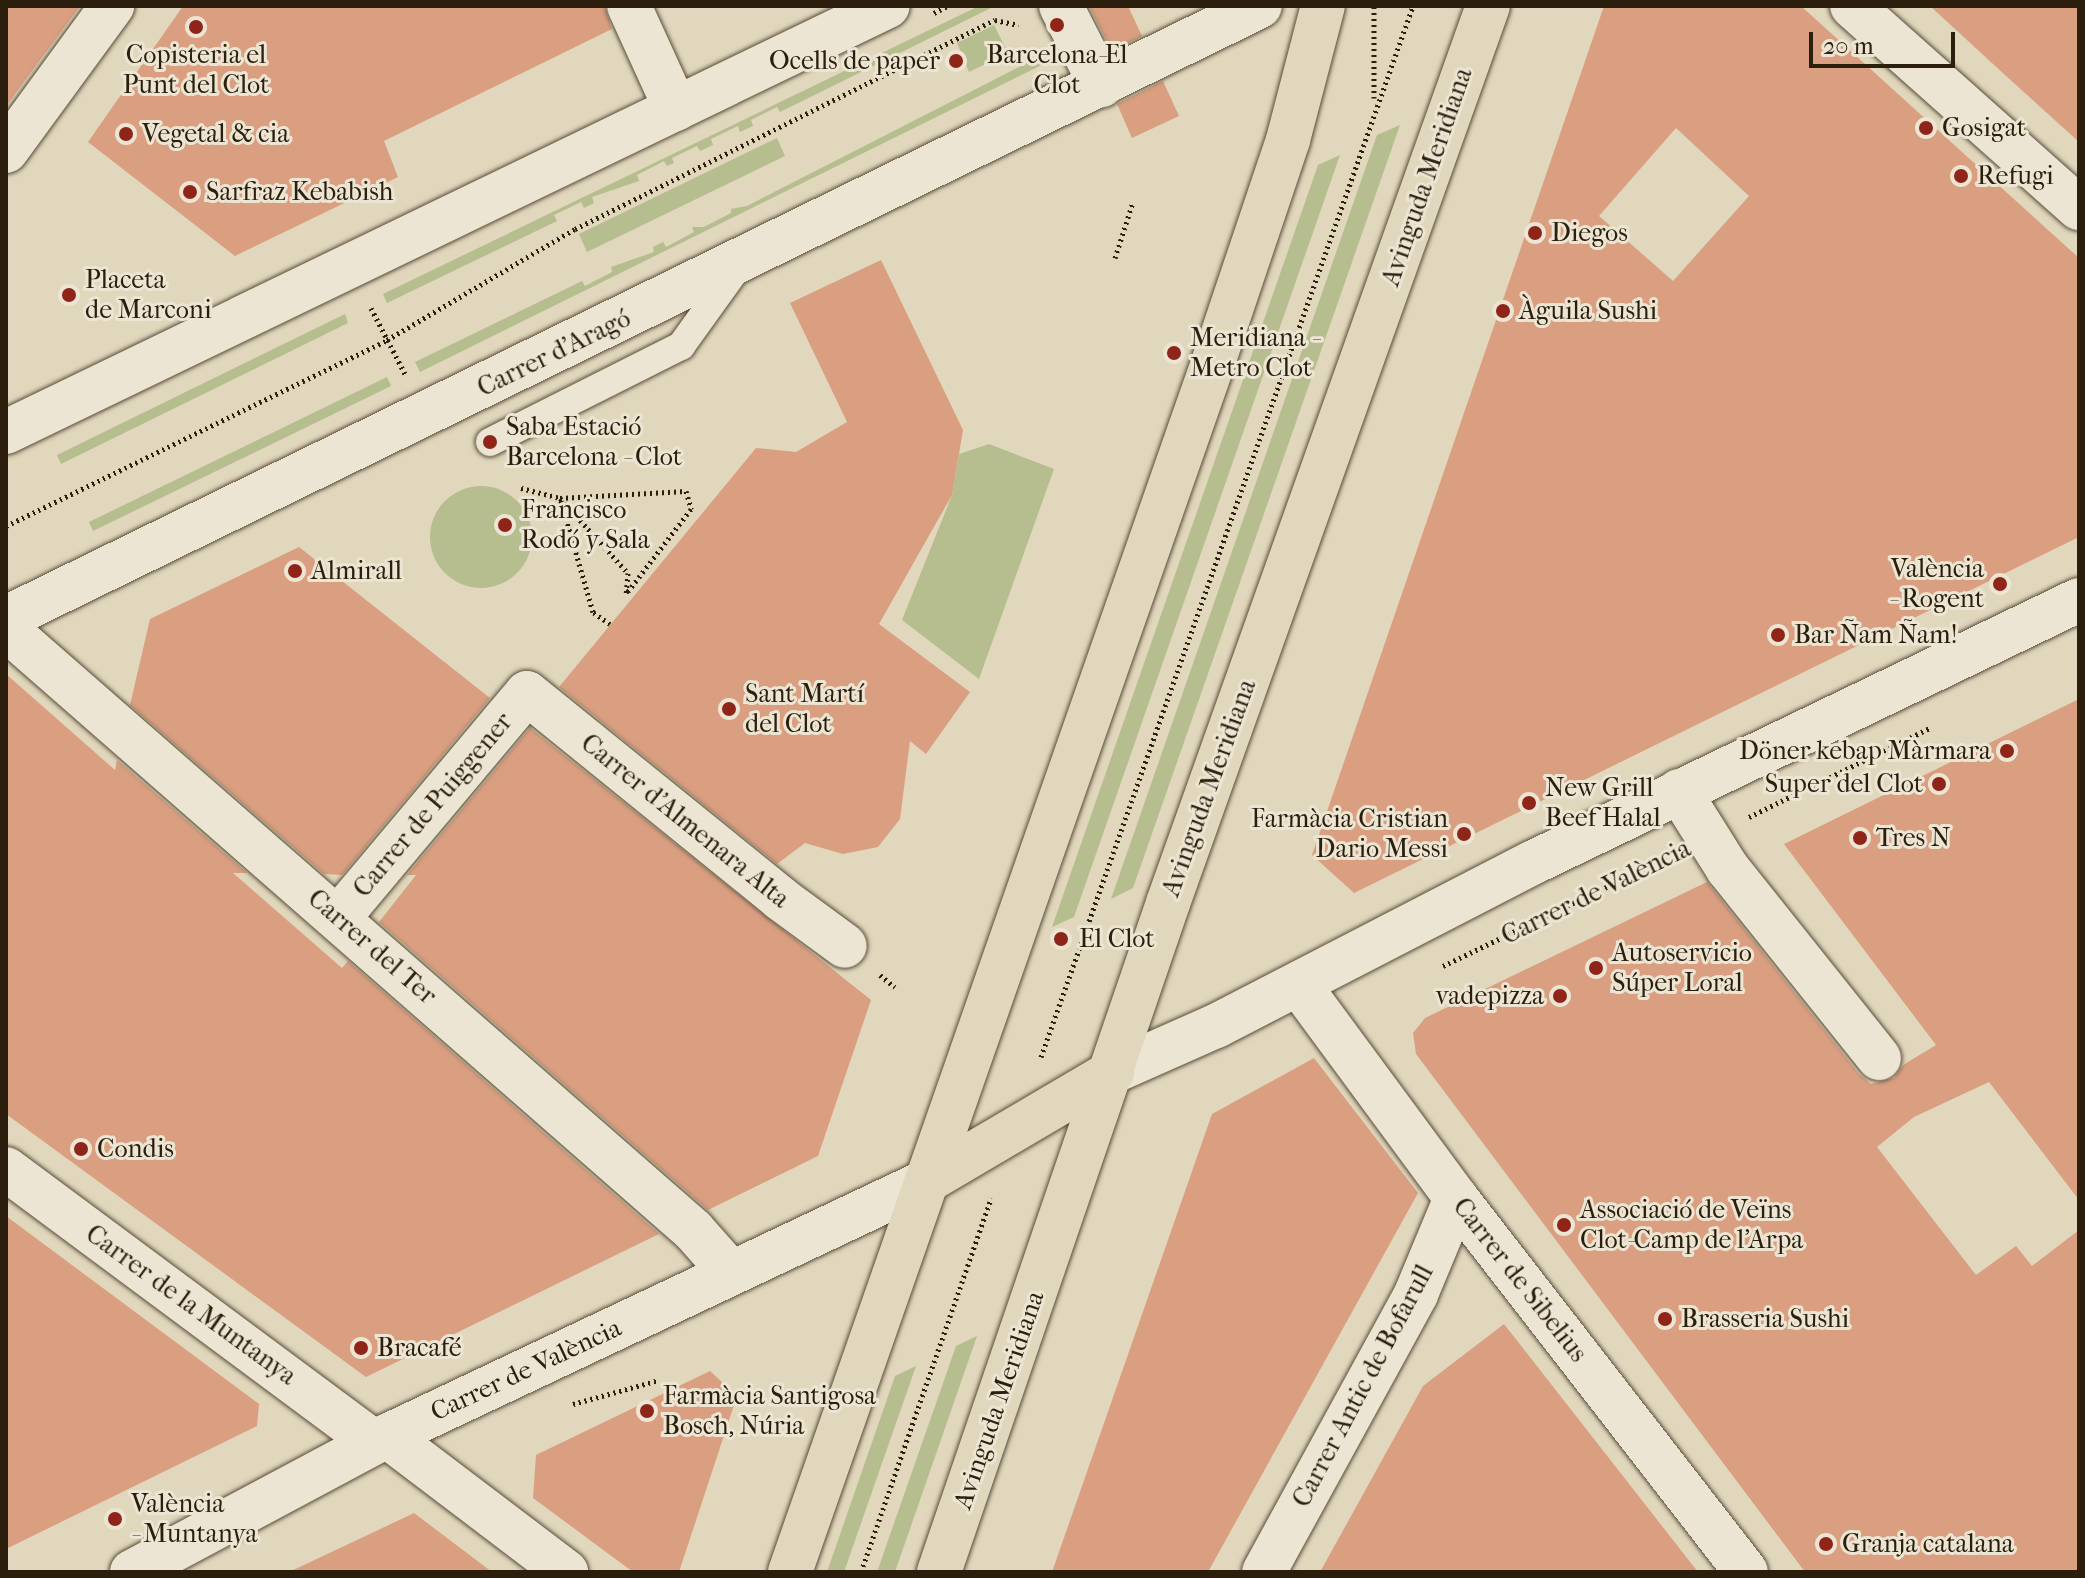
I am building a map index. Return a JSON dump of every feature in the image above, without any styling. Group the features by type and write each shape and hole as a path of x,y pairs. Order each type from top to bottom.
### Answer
{"main road":[{"path":"790,1572 1239,287 1288,140 1323,6"},
{"name":"Avinguda Meridiana","path":"939,1572 1488,6"},
{"path":"927,1181 1112,1072"}],"street":[{"path":"10,138 112,6"},
{"path":"629,6 676,109"},
{"path":"6,432 888,6"},
{"name":"Carrer d'Aragó","path":"6,618 743,261 1260,6"},
{"path":"1852,6 2079,208"},
{"path":"1047,13 1101,85"},
{"name":"Carrer de València","path":"1112,1072 1299,985 1679,791 2079,600"},
{"name":"Carrer del Ter","path":"6,629 339,917 693,1230 731,1273"},
{"name":"Carrer de Puiggener","path":"339,917 527,693"},
{"name":"Carrer d'Almenara Alta","path":"527,693 845,946"},
{"path":"1679,791 1728,869 1879,1058"},
{"name":"Carrer de Sibelius","path":"1299,985 1456,1198 1746,1572"},
{"name":"Carrer de la Muntanya","path":"6,1169 566,1572"},
{"name":"Carrer de València","path":"132,1572 380,1439 927,1181"},
{"name":"Carrer Antic de Bofarull","path":"1264,1572 1416,1294 1456,1198"}],"lane":[{"path":"490,442 681,346 743,261"}],"path":[{"path":"1374,6 1374,103"},
{"path":"1038,1066 1374,103 1413,6"},
{"path":"6,526 387,340 575,229 995,20 1022,26 1047,13"},
{"path":"1115,258 1133,202"},
{"path":"366,297 409,382"},
{"path":"521,488 560,498 686,491 691,509 626,594 628,573 560,498"},
{"path":"560,498 593,612 610,624"},
{"name":"Carrer de València","path":"1440,968 1937,725"},
{"path":"861,1572 996,1183"},
{"path":"573,1404 659,1380"}],"green space":[{"path":"979,6 995,6 780,112 777,107 751,120 753,126 740,132 738,126 711,139 713,145 700,151 697,146 672,158 674,163 667,166 664,161 637,175 639,181 592,197 594,203 584,208 581,202 554,215 557,221 387,303 383,294"},
{"path":"994,25 1008,53 969,72 957,43"},
{"path":"1068,42 1072,50 420,372 415,362 582,281 585,286 612,272 611,267 654,252 653,247 663,242 666,247 694,232 692,227 704,227 731,213 731,209 747,206"},
{"path":"1400,125 1133,888 1111,899 1377,135"},
{"path":"777,138 785,156 587,252 579,234"},
{"path":"1340,155 1074,917 1052,927 1318,165"},
{"path":"345,314 348,323 61,464 57,455"},
{"path":"387,377 391,386 93,531 89,522"},
{"path":"989,444 1054,469 979,679 902,620 952,495 959,454"},
{"path":"481,486 500,490 517,501 528,518 532,537 528,556 517,573 500,584 481,588 462,584 445,573 434,556 430,537 434,518 445,501 462,490"},
{"path":"977,1336 895,1572 877,1572 956,1346"},
{"path":"916,1366 844,1572 827,1572 895,1376"}],"building":[{"path":"6,6 80,6 6,106"},
{"path":"183,6 604,6 612,29 384,141 398,177 235,256 88,142"},
{"path":"1089,6 1128,6 1142,36 1112,51"},
{"path":"1604,6 1801,6 2079,258 2079,537 1354,893 1312,855","holes":["1676,128 1749,196 1673,281 1599,216"]},
{"path":"1930,6 2079,6 2079,142 2005,75"},
{"path":"1163,81 1179,116 1132,138 1117,104"},
{"path":"881,260 963,430 952,495 879,624 970,692 926,754 910,741 900,819 878,847 843,854 805,843 777,864 559,687 756,448 796,452 847,422 790,303"},
{"path":"299,547 490,698 342,875 324,874 130,705 150,619"},
{"path":"6,674 115,770 117,760 247,873 233,873 342,968 348,961 659,1234 366,1377 6,1114"},
{"path":"2079,699 2079,1200 1989,1082 1914,1117 1877,1147 1976,1275 2016,1246 2032,1266 2079,1230 2079,1572 1805,1572 1416,1054 1413,1033 1425,1018 1707,882 1859,1074 1871,1084 1894,1078 1903,1065 1936,1045 1784,844"},
{"path":"530,728 871,1000 818,1156 708,1210 379,922 416,875 407,875"},
{"path":"1314,1058 1418,1193 1208,1572 1052,1572 1212,1114"},
{"path":"6,1216 259,1404 257,1426 6,1549"},
{"path":"1504,1324 1698,1572 1320,1572 1423,1386"},
{"path":"710,1371 737,1396 679,1572 633,1572 533,1498 536,1455"},
{"path":"414,1513 492,1572 289,1572 374,1532"}],"place":[{"name":"Barcelona-El Clot","path":"1057,25"},
{"name":"Copisteria el Punt del Clot","path":"196,27"},
{"name":"Ocells de paper","path":"956,61"},
{"name":"Gosigat","path":"1926,128"},
{"name":"Vegetal & cia","path":"126,134"},
{"name":"Refugi","path":"1961,176"},
{"name":"Sarfraz Kebabish","path":"190,192"},
{"name":"Diegos","path":"1535,233"},
{"name":"Placeta de Marconi","path":"69,295"},
{"name":"Àguila Sushi","path":"1503,311"},
{"name":"Meridiana - Metro Clot","path":"1174,353"},
{"name":"Saba Estació Barcelona - Clot","path":"490,442"},
{"name":"Francisco Rodó y Sala","path":"505,525"},
{"name":"Almirall","path":"295,571"},
{"name":"València - Rogent","path":"2000,584"},
{"name":"Bar Ñam Ñam!","path":"1778,635"},
{"name":"Sant Martí del Clot","path":"729,709"},
{"name":"Döner kebap Màrmara","path":"2007,751"},
{"name":"Super del Clot","path":"1939,784"},
{"name":"New Grill Beef Halal","path":"1529,803"},
{"name":"Farmàcia Cristian Dario Messi","path":"1464,834"},
{"name":"Tres N","path":"1860,838"},
{"name":"El Clot","path":"1061,939"},
{"name":"Autoservicio Súper Loral","path":"1596,968"},
{"name":"vadepizza","path":"1560,996"},
{"name":"Condis","path":"81,1149"},
{"name":"Associació de Veïns Clot-Camp de l'Arpa","path":"1564,1225"},
{"name":"Brasseria Sushi","path":"1665,1319"},
{"name":"Bracafé","path":"361,1348"},
{"name":"Farmàcia Santigosa Bosch, Núria","path":"647,1411"},
{"name":"València - Muntanya","path":"115,1519"},
{"name":"Granja catalana","path":"1826,1544"}]}
